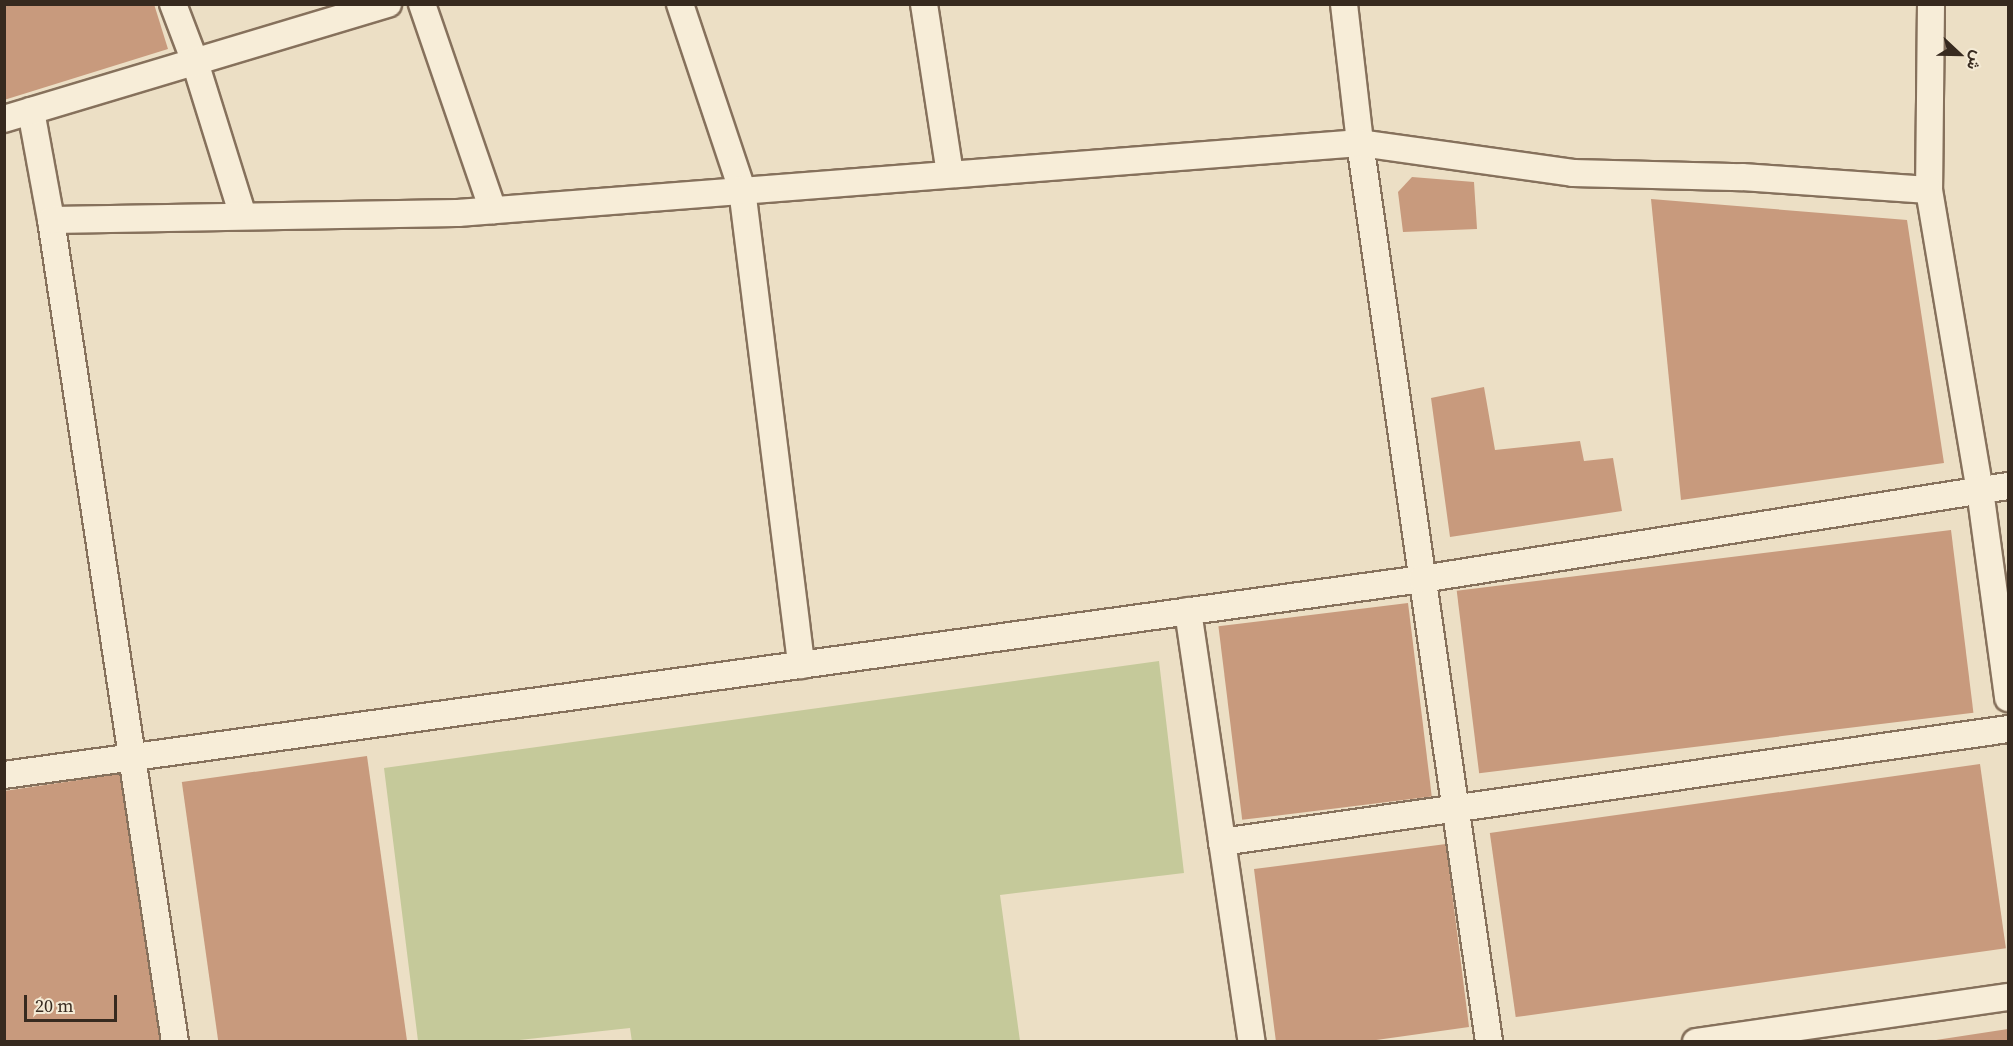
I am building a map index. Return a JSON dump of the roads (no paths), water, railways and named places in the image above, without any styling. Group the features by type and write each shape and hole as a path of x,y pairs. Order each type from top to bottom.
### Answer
{"street":[{"path":"173,4 195,62 243,216"},
{"path":"4,119 388,4"},
{"path":"422,4 493,210"},
{"path":"680,4 742,189 801,665"},
{"path":"924,4 950,173"},
{"path":"1344,4 1360,143 1489,1041"},
{"path":"1931,4 1929,190 1980,490 2008,699"},
{"path":"31,111 51,220 175,1041"},
{"path":"51,220 493,210 1360,143 1573,173 1742,177 1929,190"},
{"path":"4,775 1422,579 2008,486"},
{"path":"1188,612 1252,1041"},
{"path":"1222,842 1455,811 2008,729"},
{"path":"1696,1041 2008,997"}]}
